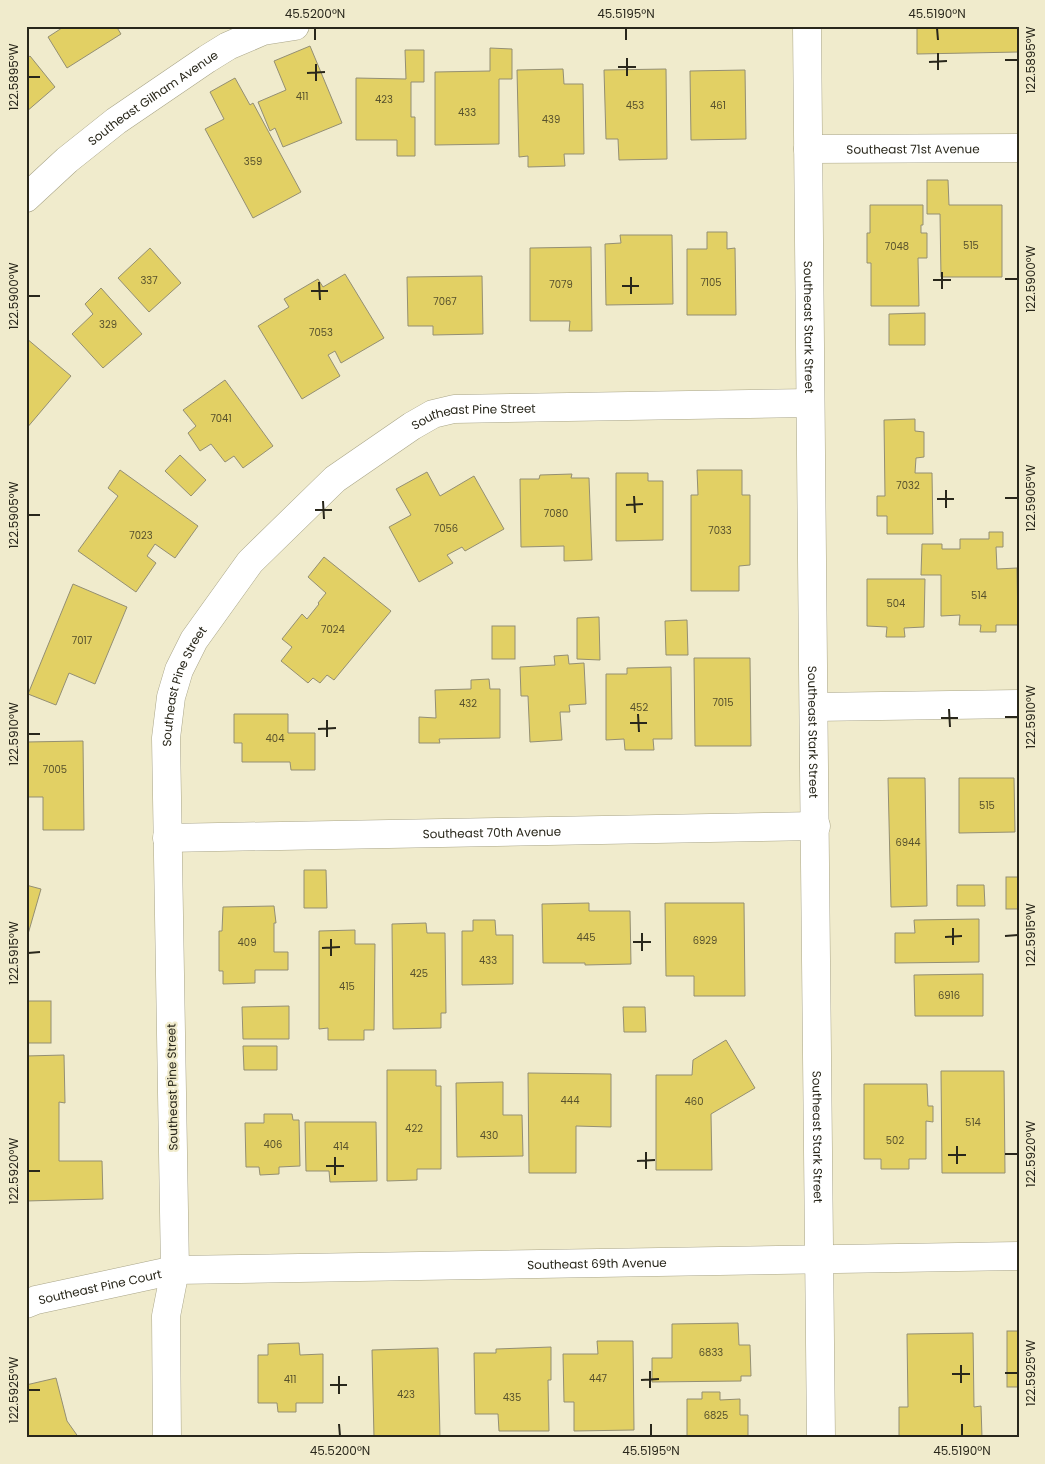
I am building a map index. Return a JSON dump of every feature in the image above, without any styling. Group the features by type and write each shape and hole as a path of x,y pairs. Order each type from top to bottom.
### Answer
{"street":[{"name":"Southeast Gilham Avenue","path":"26,198 67,160 116,121 228,46 263,31 295,26"},
{"name":"Southeast Stark Street","path":"807,26 809,403 816,826 821,1438"},
{"name":"Southeast 71st Avenue","path":"808,149 1019,148"},
{"name":"Southeast Pine Street","path":"167,1438 166,1316 175,1270 166,738 171,697 179,670 194,640 250,562 335,479 404,431 433,414 454,409 809,403"},
{"path":"814,708 1019,704"},
{"name":"Southeast 70th Avenue","path":"167,838 816,826"},
{"name":"Southeast 69th Avenue","path":"175,1270 1019,1256"},
{"name":"Southeast Pine Court","path":"26,1304 36,1300 175,1270"}],"building":[{"path":"65,26 116,26 121,34 67,68 48,37"},
{"path":"917,26 1019,26 1019,52 917,54"},
{"path":"310,46 342,123 283,147 275,128 270,131 258,102 286,90 274,61"},
{"path":"490,48 512,49 512,79 499,79 499,144 435,145 435,72 490,71"},
{"path":"405,50 424,50 424,82 411,82 411,117 415,117 415,156 397,156 397,140 356,140 356,78 406,79"},
{"path":"30,56 55,87 26,112 26,59"},
{"path":"563,69 564,84 583,84 584,154 564,154 565,166 528,167 528,156 519,157 517,70"},
{"path":"666,69 667,159 619,160 618,139 606,139 604,70"},
{"path":"745,70 746,139 691,140 690,71"},
{"path":"235,78 250,105 253,103 301,192 253,218 205,129 224,119 210,92"},
{"path":"927,180 948,180 949,205 1002,205 1002,277 941,277 940,214 927,214"},
{"path":"870,205 923,205 921,233 927,233 927,258 918,258 919,306 871,306 871,263 867,263 867,233 870,233"},
{"path":"707,232 727,232 727,249 735,248 736,315 687,315 687,249 707,249"},
{"path":"620,235 672,235 673,304 606,305 605,244 621,243"},
{"path":"591,247 592,331 569,331 570,321 530,321 530,248"},
{"path":"150,248 181,283 149,312 118,278"},
{"path":"345,274 384,338 341,363 335,351 328,355 340,376 302,399 258,326 289,307 284,299 318,279 323,287"},
{"path":"482,276 483,334 433,335 433,326 408,326 407,277"},
{"path":"101,288 142,334 103,368 72,334 93,314 85,304"},
{"path":"925,313 925,345 889,345 889,314"},
{"path":"26,338 71,376 26,429"},
{"path":"225,380 273,446 243,468 234,456 225,462 211,444 200,451 188,433 196,426 183,410"},
{"path":"915,419 915,431 924,432 924,457 916,458 915,473 932,473 933,534 887,534 887,516 877,516 877,496 885,496 884,420"},
{"path":"180,455 206,480 191,496 165,471"},
{"path":"120,470 198,526 175,558 155,544 147,556 156,563 136,592 78,551 118,496 108,488"},
{"path":"697,470 742,470 742,495 750,495 750,565 739,566 739,591 691,591 691,495 698,495"},
{"path":"427,472 440,496 474,476 504,529 465,551 462,547 447,555 453,563 419,582 389,527 411,515 396,489"},
{"path":"616,473 648,473 648,481 663,481 663,540 616,541"},
{"path":"572,474 571,478 589,478 592,560 564,561 564,546 521,547 520,479 539,479 540,475"},
{"path":"989,532 1003,532 1003,547 996,547 997,569 1017,568 1018,625 996,625 996,632 980,632 981,625 959,625 960,615 941,616 941,575 921,575 922,544 942,544 942,549 960,549 960,539 989,539"},
{"path":"324,557 391,611 334,680 327,675 320,683 313,678 308,683 281,661 292,647 282,639 302,614 307,619 326,593 308,577"},
{"path":"867,579 925,579 924,627 904,628 905,637 886,637 887,627 867,626"},
{"path":"73,584 127,607 95,684 69,673 56,705 28,694"},
{"path":"599,617 600,660 577,659 577,618"},
{"path":"687,620 688,655 666,655 665,621"},
{"path":"492,626 515,626 515,659 492,659"},
{"path":"568,655 569,664 584,663 586,704 569,705 570,712 560,712 562,740 530,742 528,696 521,696 520,667 555,665 554,656"},
{"path":"694,658 750,658 751,746 695,746"},
{"path":"671,667 672,739 653,739 654,750 625,750 624,739 606,740 606,674 627,674 627,668"},
{"path":"489,679 490,689 500,689 500,738 439,739 440,743 419,743 419,717 436,718 435,690 471,689 471,680"},
{"path":"234,714 288,714 288,733 315,733 315,770 291,770 290,762 242,762 242,743 234,743"},
{"path":"83,741 84,830 43,830 43,797 26,797 26,742"},
{"path":"888,778 925,778 927,906 891,907"},
{"path":"959,778 1014,778 1015,832 959,833"},
{"path":"304,870 326,870 327,908 304,908"},
{"path":"1006,877 1019,877 1019,909 1006,909"},
{"path":"26,885 41,889 26,941"},
{"path":"957,885 984,885 985,906 957,906"},
{"path":"589,903 589,911 630,911 631,964 585,965 585,963 543,963 542,904"},
{"path":"665,903 744,903 745,996 694,996 694,976 666,976"},
{"path":"274,906 276,923 274,923 274,952 288,952 288,970 255,970 255,983 223,984 223,971 219,971 219,931 222,931 223,907"},
{"path":"979,919 979,962 895,963 895,933 915,933 914,920"},
{"path":"473,920 495,920 496,935 513,935 513,984 462,985 462,931 473,931"},
{"path":"426,923 427,933 445,933 446,1013 441,1013 441,1028 393,1029 392,924"},
{"path":"355,930 355,944 375,944 374,1030 364,1030 364,1040 328,1040 328,1028 319,1029 319,931"},
{"path":"983,974 983,1016 915,1016 914,975"},
{"path":"26,1001 51,1001 51,1043 26,1043"},
{"path":"289,1006 289,1039 243,1039 242,1007"},
{"path":"623,1007 645,1007 646,1032 624,1032"},
{"path":"726,1040 755,1088 711,1114 712,1170 656,1170 656,1075 692,1075 693,1060"},
{"path":"243,1046 277,1046 277,1070 244,1070"},
{"path":"64,1055 65,1103 59,1102 59,1161 102,1161 103,1199 26,1201 26,1056"},
{"path":"387,1070 436,1070 436,1086 441,1086 441,1169 417,1169 417,1180 387,1181"},
{"path":"941,1071 1004,1071 1005,1173 942,1173"},
{"path":"528,1073 611,1074 611,1127 576,1126 576,1173 529,1173"},
{"path":"503,1082 503,1115 522,1115 523,1156 457,1157 456,1083"},
{"path":"864,1084 927,1084 928,1106 933,1106 933,1122 926,1121 926,1159 909,1159 909,1169 881,1169 881,1159 864,1159"},
{"path":"264,1114 292,1114 293,1120 299,1120 300,1166 279,1167 279,1174 260,1175 259,1167 246,1167 245,1123 264,1123"},
{"path":"305,1122 376,1122 377,1181 330,1182 329,1171 306,1171"},
{"path":"738,1323 739,1345 750,1345 751,1376 741,1376 741,1381 652,1382 652,1358 672,1358 672,1324"},
{"path":"1007,1331 1019,1331 1019,1387 1007,1387"},
{"path":"973,1333 974,1407 981,1406 982,1438 899,1438 899,1407 908,1407 907,1334"},
{"path":"597,1341 633,1341 634,1430 574,1431 574,1402 564,1402 563,1354 598,1354"},
{"path":"299,1343 300,1355 323,1354 323,1403 296,1403 296,1412 278,1412 277,1403 258,1403 258,1355 268,1355 268,1344"},
{"path":"551,1347 551,1380 548,1380 549,1431 499,1431 498,1414 475,1414 474,1353 496,1353 496,1349"},
{"path":"438,1348 440,1438 374,1438 372,1350"},
{"path":"56,1378 67,1421 79,1438 26,1438 26,1385"},
{"path":"702,1392 720,1392 720,1400 740,1399 740,1415 748,1415 748,1438 687,1438 687,1399 702,1399"}]}
